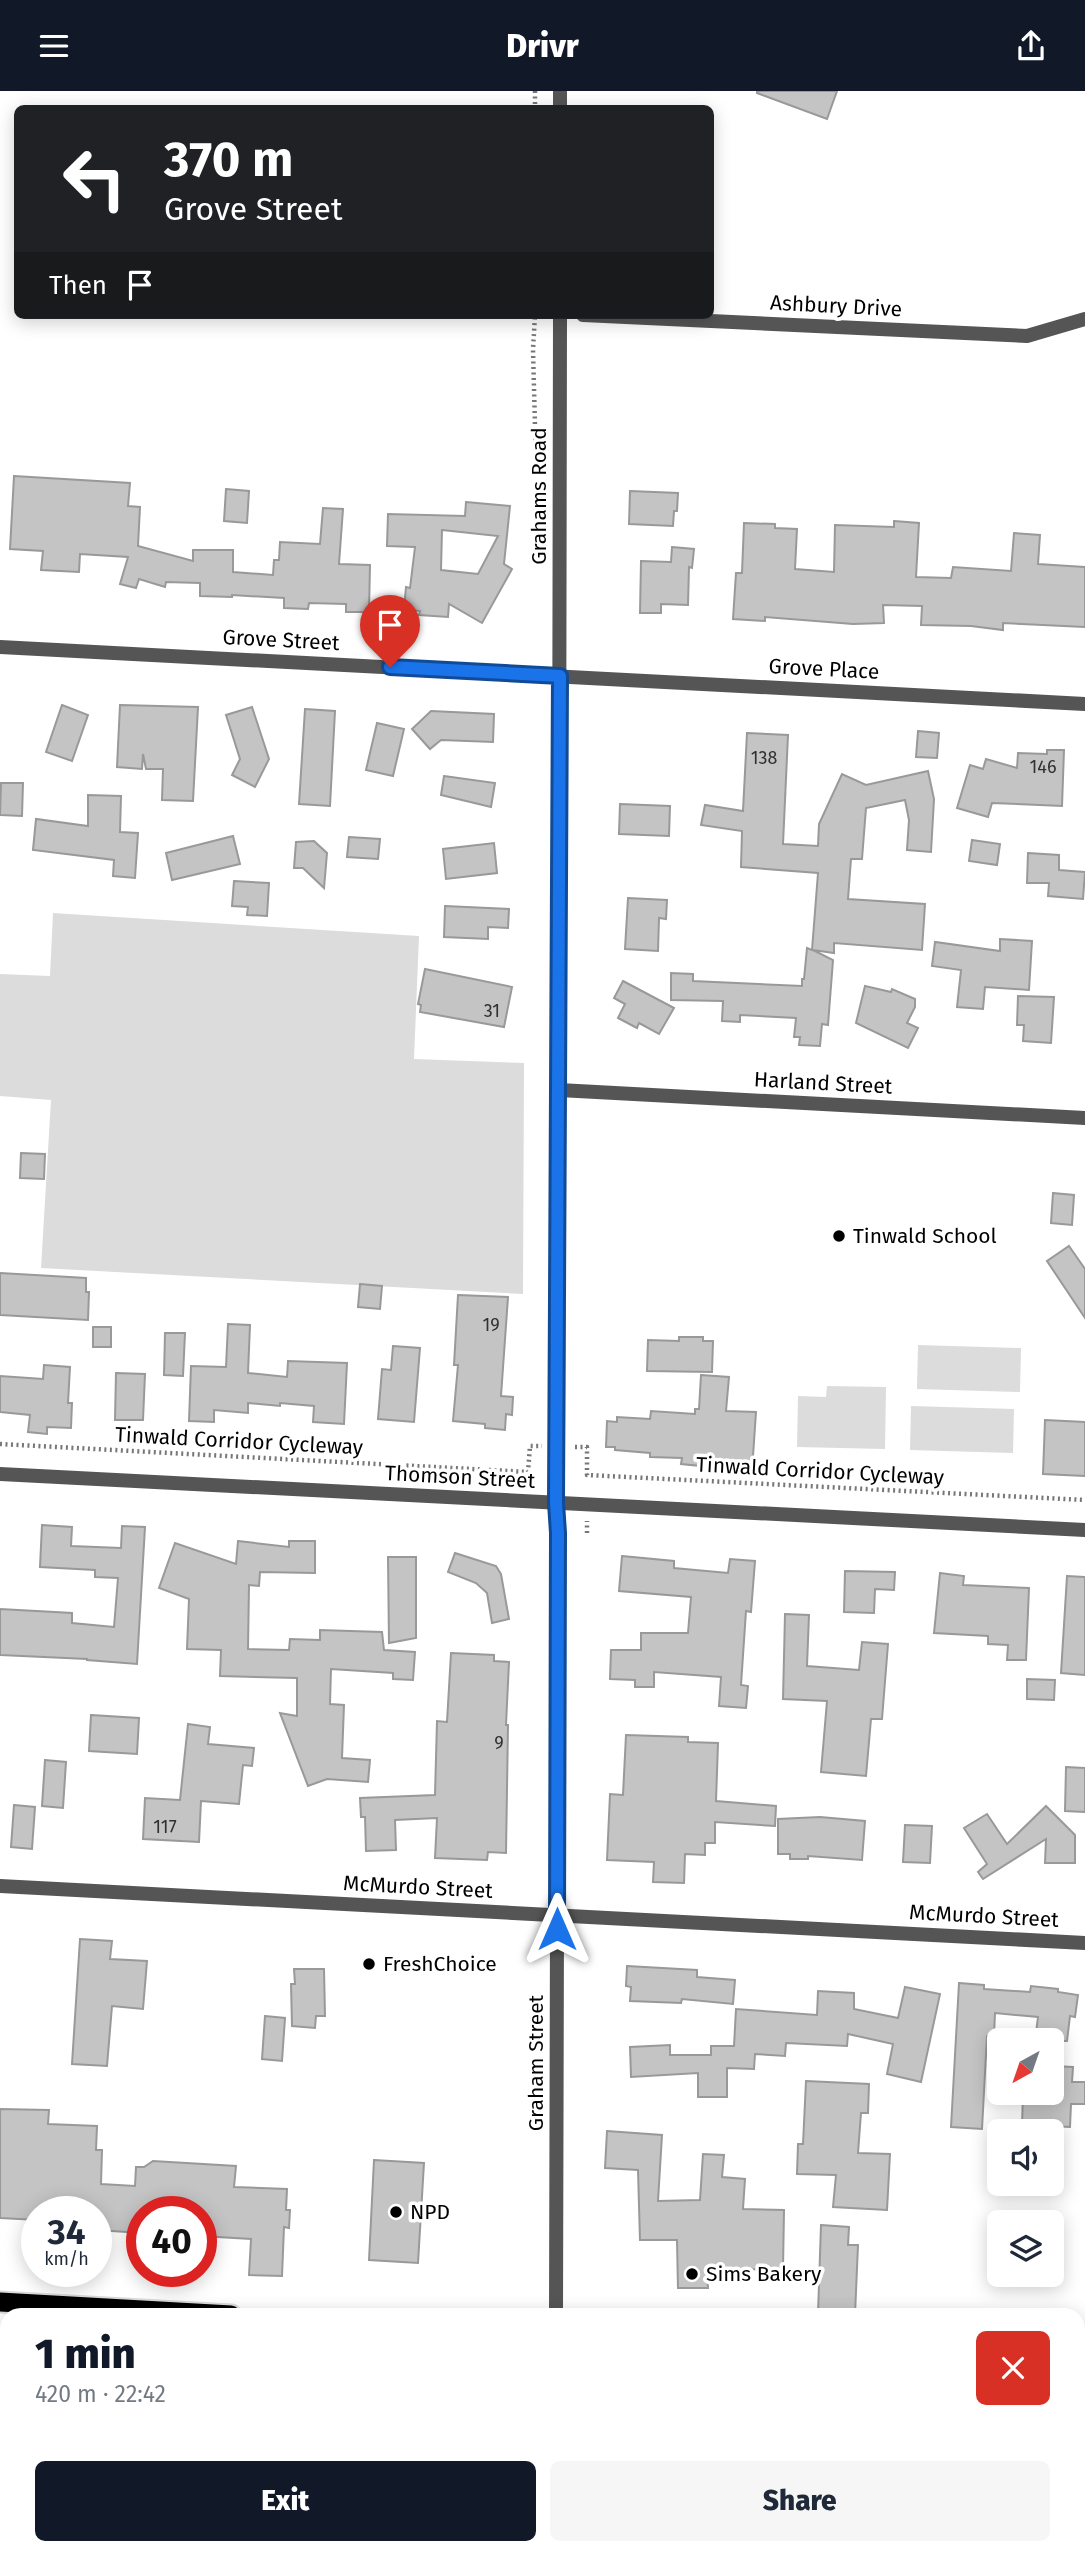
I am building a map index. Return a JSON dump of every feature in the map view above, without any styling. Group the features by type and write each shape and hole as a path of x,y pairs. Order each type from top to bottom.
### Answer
{"highway":[{"path":"0,2302 107,2308"}],"street":[{"name":"Grahams Road","path":"560,319 560,676"},
{"name":"Ashbury Drive","path":"668,319 1027,336 1085,319"},
{"name":"Grove Street","path":"0,647 560,676"},
{"name":"Grove Place","path":"560,676 1085,704"},
{"name":"Graham Street","path":"556,2308 560,676"},
{"name":"Harland Street","path":"558,1090 1085,1118"},
{"name":"Thomson Street","path":"0,1474 1085,1530"},
{"name":"McMurdo Street","path":"0,1887 1085,1943"}],"path":[{"path":"533,473 536,463 534,319"},
{"path":"536,463 541,470"},
{"name":"Tinwald Corridor Cycleway","path":"0,1444 528,1474 530,1446 536,1446"},
{"name":"Tinwald Corridor Cycleway","path":"582,1447 587,1447 587,1478 1085,1500"}],"shaded area":[{"path":"53,913 419,936 414,1059 524,1063 523,1294 41,1268 51,1100 0,1096 0,974 50,976"},
{"path":"918,1345 1021,1348 1020,1392 917,1389"},
{"path":"827,1386 886,1387 885,1449 797,1447 798,1396 826,1397"},
{"path":"911,1406 1014,1409 1013,1453 910,1450"}],"building":[{"path":"757,91 837,91 827,119"},
{"path":"14,476 130,483 128,506 140,507 138,546 193,561 193,550 233,550 233,572 273,575 274,560 279,560 280,542 320,544 323,508 343,509 339,564 370,565 369,612 346,612 346,604 309,603 308,609 284,608 284,598 200,596 200,583 166,582 165,587 139,579 136,588 120,584 128,557 80,554 79,572 41,570 43,551 10,549"},
{"path":"226,489 249,491 247,523 224,521"},
{"path":"630,491 678,493 673,526 629,524"},
{"path":"466,502 510,506 504,564 512,569 482,623 449,604 448,617 419,615 420,611 404,609 406,587 410,588 415,547 387,546 388,514 465,516","holes":["442,530 498,536 478,574 441,570"]},
{"path":"894,521 919,523 916,577 951,578 953,567 1011,571 1014,533 1040,535 1038,564 1085,567 1085,627 1003,623 1003,630 921,625 922,606 883,605 884,623 853,624 765,617 765,621 733,619 736,573 742,573 744,523 775,524 775,528 797,529 795,569 834,572 835,525 894,527"},
{"path":"672,547 694,549 692,568 689,567 688,605 661,604 661,613 640,613 641,561 671,562"},
{"path":"62,705 88,715 72,761 46,752"},
{"path":"120,705 198,707 193,801 162,800 163,769 146,769 143,754 142,769 117,767"},
{"path":"252,707 269,759 255,787 232,775 240,759 226,715"},
{"path":"305,709 335,711 330,806 299,804"},
{"path":"431,711 494,714 493,742 441,740 430,749 412,729"},
{"path":"377,723 404,729 393,776 366,770"},
{"path":"918,731 939,733 937,758 916,757"},
{"path":"747,733 788,735 783,844 818,846 819,824 842,774 866,785 928,771 934,799 931,852 907,850 909,820 905,800 866,808 862,859 851,859 848,899 925,904 922,950 834,943 834,953 813,950 833,960 828,1025 822,1024 820,1046 799,1045 800,1037 794,1037 796,1018 740,1015 740,1022 722,1021 723,1001 671,1000 671,973 693,974 693,981 802,986 804,979 807,948 812,950 818,873 741,867 742,831 701,825 705,805 743,811"},
{"path":"1047,750 1064,750 1062,806 992,803 988,817 957,808 970,765 983,769 986,759 1017,768 1018,753 1047,754"},
{"path":"444,776 495,783 491,807 441,795"},
{"path":"1,783 23,783 22,816 0,815"},
{"path":"88,795 121,796 120,832 138,833 135,878 113,876 114,860 33,850 36,819 88,826"},
{"path":"620,804 670,806 669,836 619,834"},
{"path":"233,836 240,864 172,880 166,853"},
{"path":"349,837 380,839 378,859 347,857"},
{"path":"972,840 1000,844 997,865 969,861"},
{"path":"314,841 327,853 324,888 303,868 294,868 296,842"},
{"path":"494,843 497,873 446,879 443,849"},
{"path":"1028,853 1059,855 1059,870 1085,872 1083,899 1048,896 1049,883 1027,883"},
{"path":"234,881 269,883 267,916 247,915 248,907 232,906"},
{"path":"628,898 667,900 666,919 659,918 658,951 625,949"},
{"path":"445,906 509,909 508,928 488,927 488,939 444,937"},
{"path":"1000,939 1032,941 1029,990 985,987 983,1009 957,1007 961,970 932,966 935,942 1000,951"},
{"path":"425,969 512,987 504,1027 420,1012 421,1005 418,1004"},
{"path":"623,981 674,1008 659,1034 639,1023 637,1028 618,1018 625,1004 614,998"},
{"path":"865,986 891,992 892,989 915,999 915,1007 907,1023 918,1028 908,1048 856,1023"},
{"path":"1018,996 1054,997 1051,1043 1023,1041 1024,1025 1017,1025"},
{"path":"21,1153 45,1154 44,1179 20,1178"},
{"path":"1053,1193 1074,1195 1072,1225 1051,1223"},
{"path":"1069,1246 1085,1269 1085,1318 1047,1261"},
{"path":"0,1273 86,1278 86,1292 89,1292 88,1320 0,1315"},
{"path":"360,1284 382,1286 380,1309 358,1307"},
{"path":"458,1295 508,1297 501,1396 513,1397 512,1415 506,1414 505,1430 485,1428 485,1424 453,1421 458,1365 454,1365"},
{"path":"228,1324 250,1325 248,1373 287,1377 288,1361 347,1363 344,1424 313,1422 314,1406 280,1403 280,1406 248,1403 248,1413 214,1410 214,1422 189,1421 191,1366 226,1367"},
{"path":"93,1327 111,1327 111,1347 93,1347"},
{"path":"165,1333 185,1333 183,1376 164,1375"},
{"path":"679,1337 703,1337 703,1341 713,1341 712,1372 647,1371 648,1340 679,1341"},
{"path":"393,1346 420,1348 414,1422 378,1419 382,1369 391,1370"},
{"path":"44,1365 70,1367 68,1403 72,1403 71,1428 47,1427 47,1434 28,1432 30,1415 0,1412 0,1376 43,1379"},
{"path":"116,1373 145,1374 143,1420 115,1420"},
{"path":"701,1375 729,1377 726,1411 756,1412 752,1471 681,1464 682,1458 650,1457 650,1453 606,1447 607,1421 617,1422 617,1417 650,1419 651,1411 695,1414 695,1409 699,1409"},
{"path":"1045,1420 1085,1422 1085,1476 1043,1474"},
{"path":"42,1525 72,1527 71,1546 121,1548 122,1526 145,1527 137,1664 0,1655 0,1609 72,1613 72,1623 114,1627 118,1578 95,1577 95,1570 40,1567"},
{"path":"238,1541 289,1547 289,1541 315,1541 315,1573 260,1572 259,1586 249,1585 248,1649 289,1650 290,1639 320,1640 320,1630 382,1632 384,1650 415,1652 413,1680 393,1679 393,1673 331,1669 330,1704 344,1705 342,1758 370,1760 368,1782 327,1779 308,1786 280,1713 297,1716 297,1678 220,1676 221,1650 187,1649 189,1599 159,1588 175,1543 236,1564"},
{"path":"455,1553 496,1566 501,1574 509,1619 492,1623 487,1593 476,1583 448,1572"},
{"path":"622,1556 674,1561 674,1568 728,1573 730,1559 755,1561 751,1612 746,1611 741,1685 748,1686 746,1708 719,1706 721,1677 654,1672 654,1687 635,1687 635,1680 610,1679 611,1650 641,1650 641,1633 688,1633 691,1597 619,1591"},
{"path":"388,1557 416,1557 416,1638 389,1643"},
{"path":"845,1571 895,1572 894,1590 875,1589 874,1613 844,1612"},
{"path":"940,1573 964,1576 963,1585 1029,1588 1026,1660 1007,1660 1008,1645 988,1644 988,1636 934,1633"},
{"path":"1067,1576 1085,1577 1085,1675 1061,1673"},
{"path":"785,1614 809,1615 807,1666 859,1670 862,1642 888,1644 882,1719 871,1719 866,1776 821,1772 827,1701 783,1699"},
{"path":"451,1653 494,1655 494,1661 509,1662 506,1853 488,1852 487,1860 435,1858 437,1818 395,1820 396,1850 366,1851 365,1817 361,1817 360,1798 435,1795 437,1721 447,1722"},
{"path":"1027,1679 1055,1680 1054,1700 1027,1699"},
{"path":"91,1715 139,1718 137,1754 89,1751"},
{"path":"188,1724 210,1727 208,1744 254,1748 252,1766 243,1765 239,1804 201,1801 199,1842 143,1839 145,1798 180,1800"},
{"path":"626,1735 688,1737 688,1742 718,1743 716,1801 776,1806 775,1826 715,1822 715,1843 705,1843 705,1855 685,1854 684,1883 653,1882 654,1862 607,1860 610,1794 623,1795"},
{"path":"45,1760 66,1762 63,1808 42,1806"},
{"path":"1066,1767 1085,1768 1085,1812 1065,1811"},
{"path":"14,1805 35,1807 32,1849 11,1847"},
{"path":"1046,1806 1075,1835 1075,1863 1045,1863 1046,1839 983,1879 978,1872 987,1864 964,1828 987,1814 1007,1844"},
{"path":"820,1817 865,1821 862,1860 808,1856 808,1859 790,1859 790,1854 778,1854 778,1819"},
{"path":"905,1825 932,1826 930,1863 903,1862"},
{"path":"80,1939 112,1941 110,1959 147,1961 143,2009 112,2006 107,2066 72,2064"},
{"path":"627,1966 697,1970 697,1977 735,1980 733,2004 682,1999 681,2003 630,2001 631,1987 626,1986"},
{"path":"294,1969 324,1969 325,2016 316,2016 315,2028 292,2026 291,1984 295,1984"},
{"path":"959,1983 984,1985 984,1989 1030,1992 1031,1986 1058,1989 1058,1992 1078,1995 1075,2017 1070,2016 1067,2041 1064,2041 1064,2028 1037,2028 1038,2017 995,2013 994,2028 987,2028 982,2129 951,2127"},
{"path":"905,1987 940,1994 921,2082 887,2074 893,2044 848,2034 847,2046 786,2043 785,2056 755,2054 754,2069 727,2068 727,2097 698,2097 698,2073 631,2077 630,2047 670,2045 670,2055 711,2055 711,2046 734,2046 736,2009 817,2015 818,1991 854,1993 854,2009 898,2018"},
{"path":"265,2016 285,2018 282,2061 262,2059"},
{"path":"1064,2067 1073,2067 1072,2082 1085,2082 1085,2104 1071,2104 1070,2127 1064,2127 1064,2119 1022,2119 1023,2105 1064,2105"},
{"path":"806,2081 869,2084 868,2113 861,2113 858,2153 890,2154 887,2210 833,2207 836,2175 797,2174 798,2144 803,2144"},
{"path":"0,2109 49,2110 48,2124 97,2126 96,2150 102,2150 101,2184 135,2186 136,2167 144,2167 153,2161 236,2166 234,2187 287,2189 286,2210 290,2210 289,2228 284,2227 282,2276 249,2275 251,2239 217,2237 217,2196 126,2196 126,2232 112,2231 112,2196 21,2196 21,2219 0,2218"},
{"path":"607,2131 662,2135 658,2201 700,2200 703,2154 724,2155 722,2177 745,2179 743,2209 784,2210 783,2269 707,2270 708,2288 678,2288 677,2240 640,2240 638,2170 605,2168"},
{"name":"NPD","path":"374,2160 424,2163 418,2263 369,2260"},
{"path":"821,2225 849,2227 848,2245 858,2245 855,2308 818,2308"}],"place":[{"name":"Tinwald School","path":"839,1236"},
{"name":"FreshChoice","path":"369,1964"},
{"name":"NPD","path":"396,2212"},
{"name":"Sims Bakery","path":"692,2274"}],"route":[{"path":"390,667 560,676 557,1929"}]}
